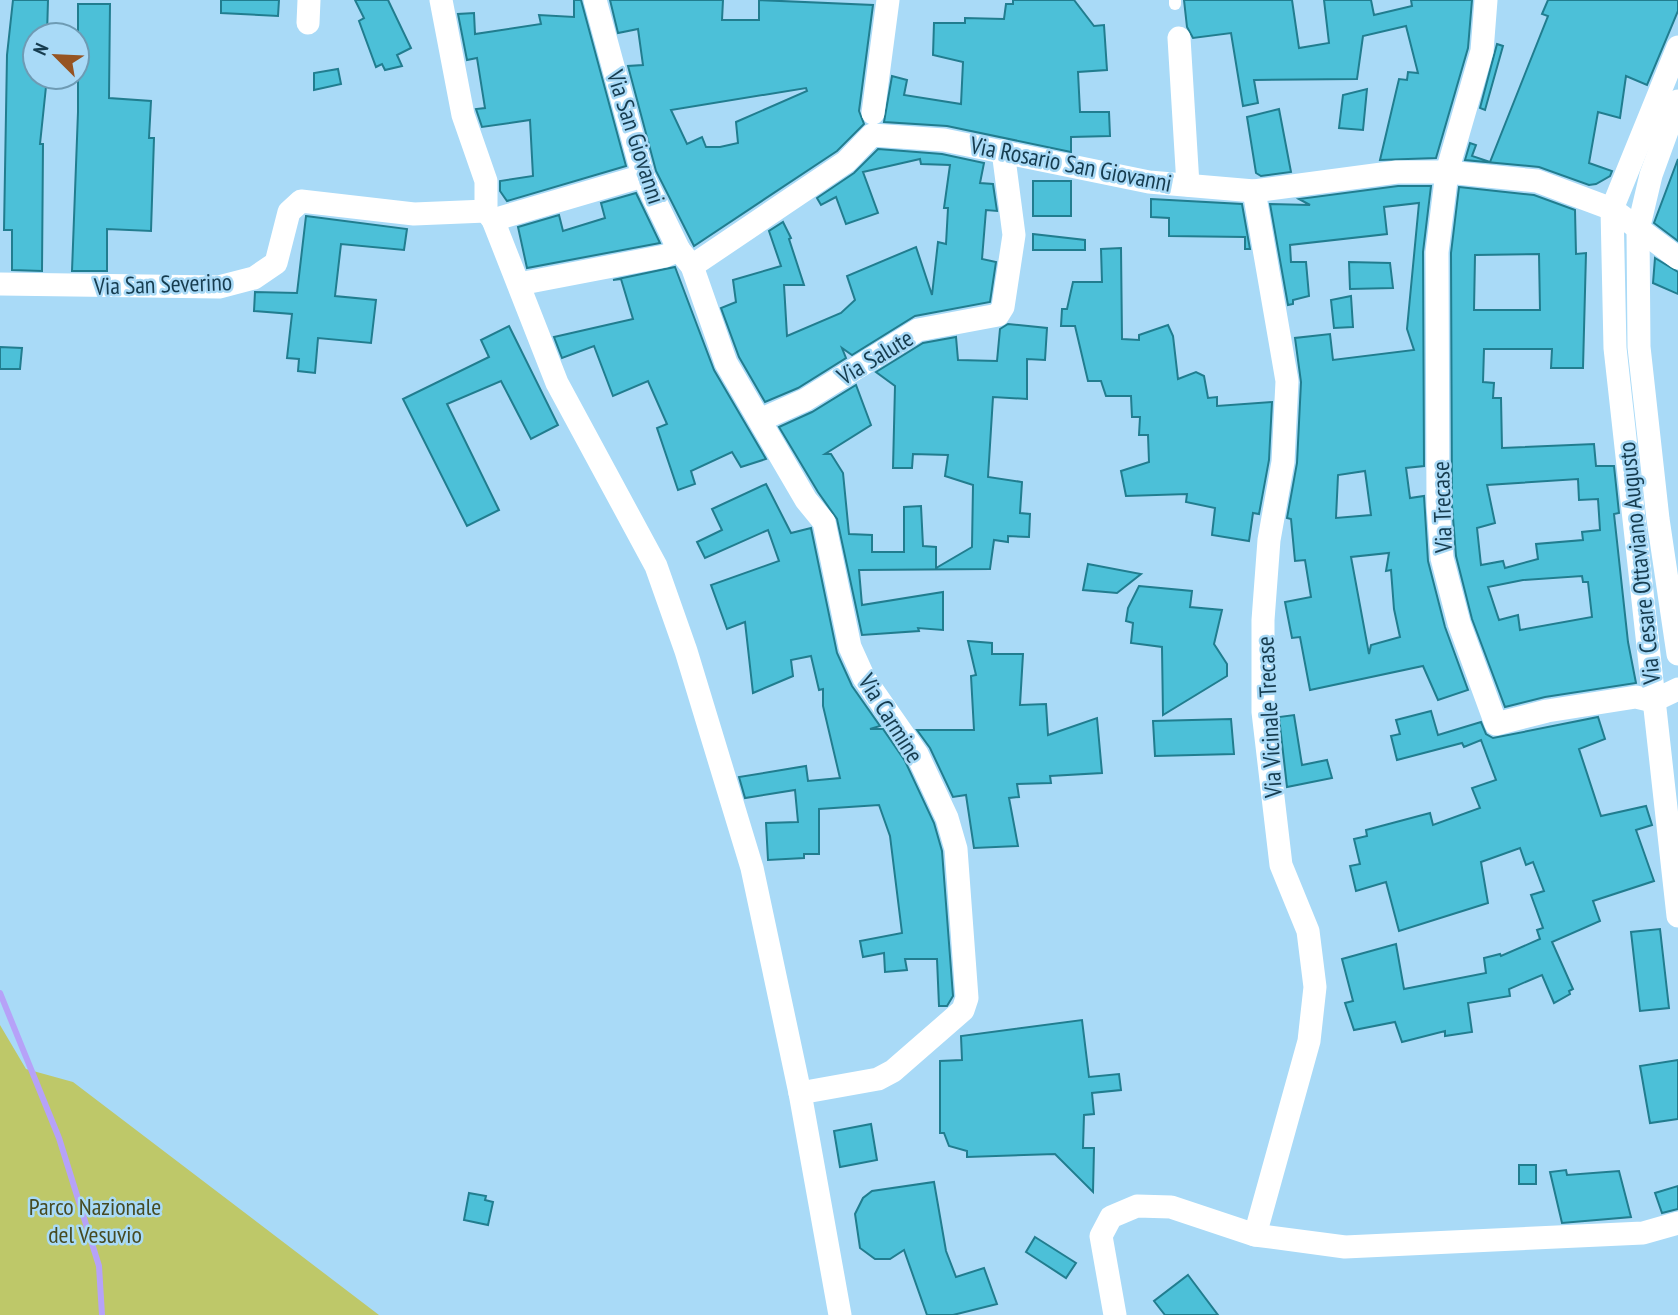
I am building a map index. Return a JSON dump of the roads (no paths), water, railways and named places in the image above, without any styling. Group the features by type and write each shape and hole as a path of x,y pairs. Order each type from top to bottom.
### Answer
{"street":[{"path":"308,23 310,0"},
{"path":"440,0 463,115 486,181 490,215 558,383 656,566 686,651 752,868 800,1093 840,1315"},
{"name":"Via San Giovanni","path":"594,0 643,177 686,258"},
{"path":"873,113 888,0"},
{"name":"Via Trecase","path":"1486,0 1482,51 1447,172 1437,252 1438,506 1443,558 1459,623 1496,724 1547,711 1636,697 1653,701"},
{"path":"1179,38 1188,185"},
{"path":"1612,209 1678,47"},
{"name":"Via Cesare Ottaviano Augusto","path":"1678,102 1651,175 1638,230 1639,347 1658,519 1678,653"},
{"name":"Via Rosario San Giovanni","path":"686,258 846,162 872,135 944,140 1149,182 1254,191 1397,172 1447,172 1536,181 1612,209 1678,258"},
{"name":"Via Salute","path":"760,420 805,400 918,330 999,315 1003,307 1014,235 1003,151"},
{"name":"Via San Severino","path":"0,284 219,287 254,278 276,263 289,212 301,201 414,214 490,215 643,177"},
{"name":"Via Vicinale Trecase","path":"1254,191 1287,382 1283,462 1269,540 1263,620 1263,712 1281,865 1308,931 1315,987 1309,1041 1255,1235"},
{"name":"Via Cesare Ottaviano Augusto","path":"1612,209 1615,348 1678,916"},
{"path":"519,284 665,256 686,258"},
{"name":"Via Carmine","path":"686,258 726,363 806,500 824,522 850,647 864,678 917,754 947,818 956,849 967,998 963,1010 893,1071 878,1079 800,1093"},
{"path":"1653,701 1678,689"},
{"path":"1115,1315 1101,1236 1111,1217 1137,1206 1171,1207 1255,1235 1345,1247 1643,1233 1678,1223"}],"waterway":[{"path":"0,993 59,1138 99,1266 102,1315"}],"park label":[{"name":"Parco Nazionale del Vesuvio","path":"95,1220"}]}
